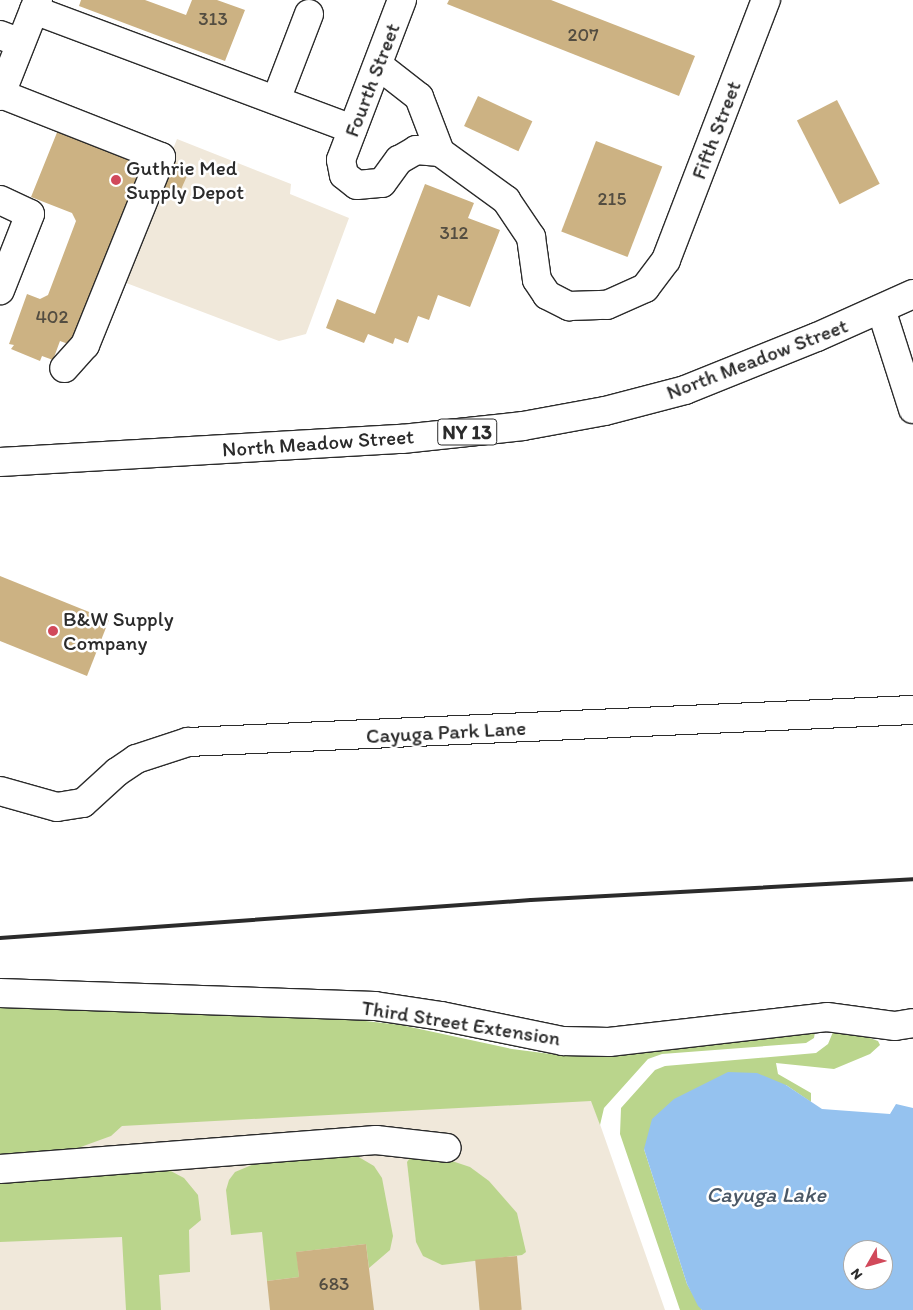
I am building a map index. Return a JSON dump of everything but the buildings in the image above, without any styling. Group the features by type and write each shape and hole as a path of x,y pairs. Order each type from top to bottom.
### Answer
{"main road":[{"name":"Fourth Street","path":"402,0 341,160 344,175 357,185 382,183 399,160 416,150 440,152"},
{"name":"Fifth Street","path":"440,152 506,200 531,236 537,280 547,295 569,306 607,305 645,288 666,260 766,0"},
{"path":"64,368 84,345 160,157 0,95 11,39 36,5 353,129"},
{"path":"276,100 309,14"},
{"path":"378,65 418,97 440,152"},
{"path":"0,200 30,214 0,290"},
{"name":"North Meadow Street","path":"0,462 402,439 522,426 604,411 685,390 912,295"},
{"path":"881,309 913,409"},
{"name":"Cayuga Park Lane","path":"0,791 57,807 83,802 116,772 136,759 188,742 913,710"},
{"name":"Third Street Extension","path":"0,994 375,1006 441,1016 563,1041 609,1042 828,1017 894,1026 913,1023"},
{"path":"0,1170 376,1140 447,1148"}],"shaded area":[{"path":"177,139 291,184 290,194 349,218 306,334 279,341 121,281"},
{"path":"588,1090 665,1310 0,1310 0,1127"}],"green space":[{"path":"0,1007 312,1015 401,1025 512,1049 566,1056 650,1052 815,1032 814,1038 806,1043 662,1054 648,1059 604,1108 600,1125 591,1101 122,1126 111,1136 56,1156 0,1161"},
{"path":"833,1032 856,1033 878,1041 880,1045 870,1054 834,1069 776,1063 778,1074 811,1093 811,1102 786,1085 644,1149 687,1284 702,1310 680,1310 620,1134 621,1108 655,1070 665,1066 816,1053 828,1044"},
{"path":"357,1156 374,1166 382,1178 393,1236 390,1250 369,1268 366,1244 297,1252 299,1277 267,1281 262,1232 231,1235 226,1190 229,1180 235,1172 254,1164"},
{"path":"410,1158 441,1158 455,1162 470,1167 489,1181 517,1213 526,1252 522,1255 442,1265 423,1256 416,1242 407,1162"},
{"path":"167,1169 184,1178 198,1195 201,1220 189,1230 190,1272 159,1275 161,1310 126,1310 122,1237 0,1242 0,1182"}],"water":[{"name":"Cayuga Lake","path":"728,1072 757,1073 786,1085 822,1109 890,1114 896,1104 913,1108 913,1310 702,1310 687,1284 644,1149 652,1119 674,1099"}],"railway":[{"path":"0,938 531,900 913,879"}],"place":[{"name":"Guthrie Med Supply Depot","path":"116,180"},
{"name":"B&W Supply Company","path":"53,631"}]}
